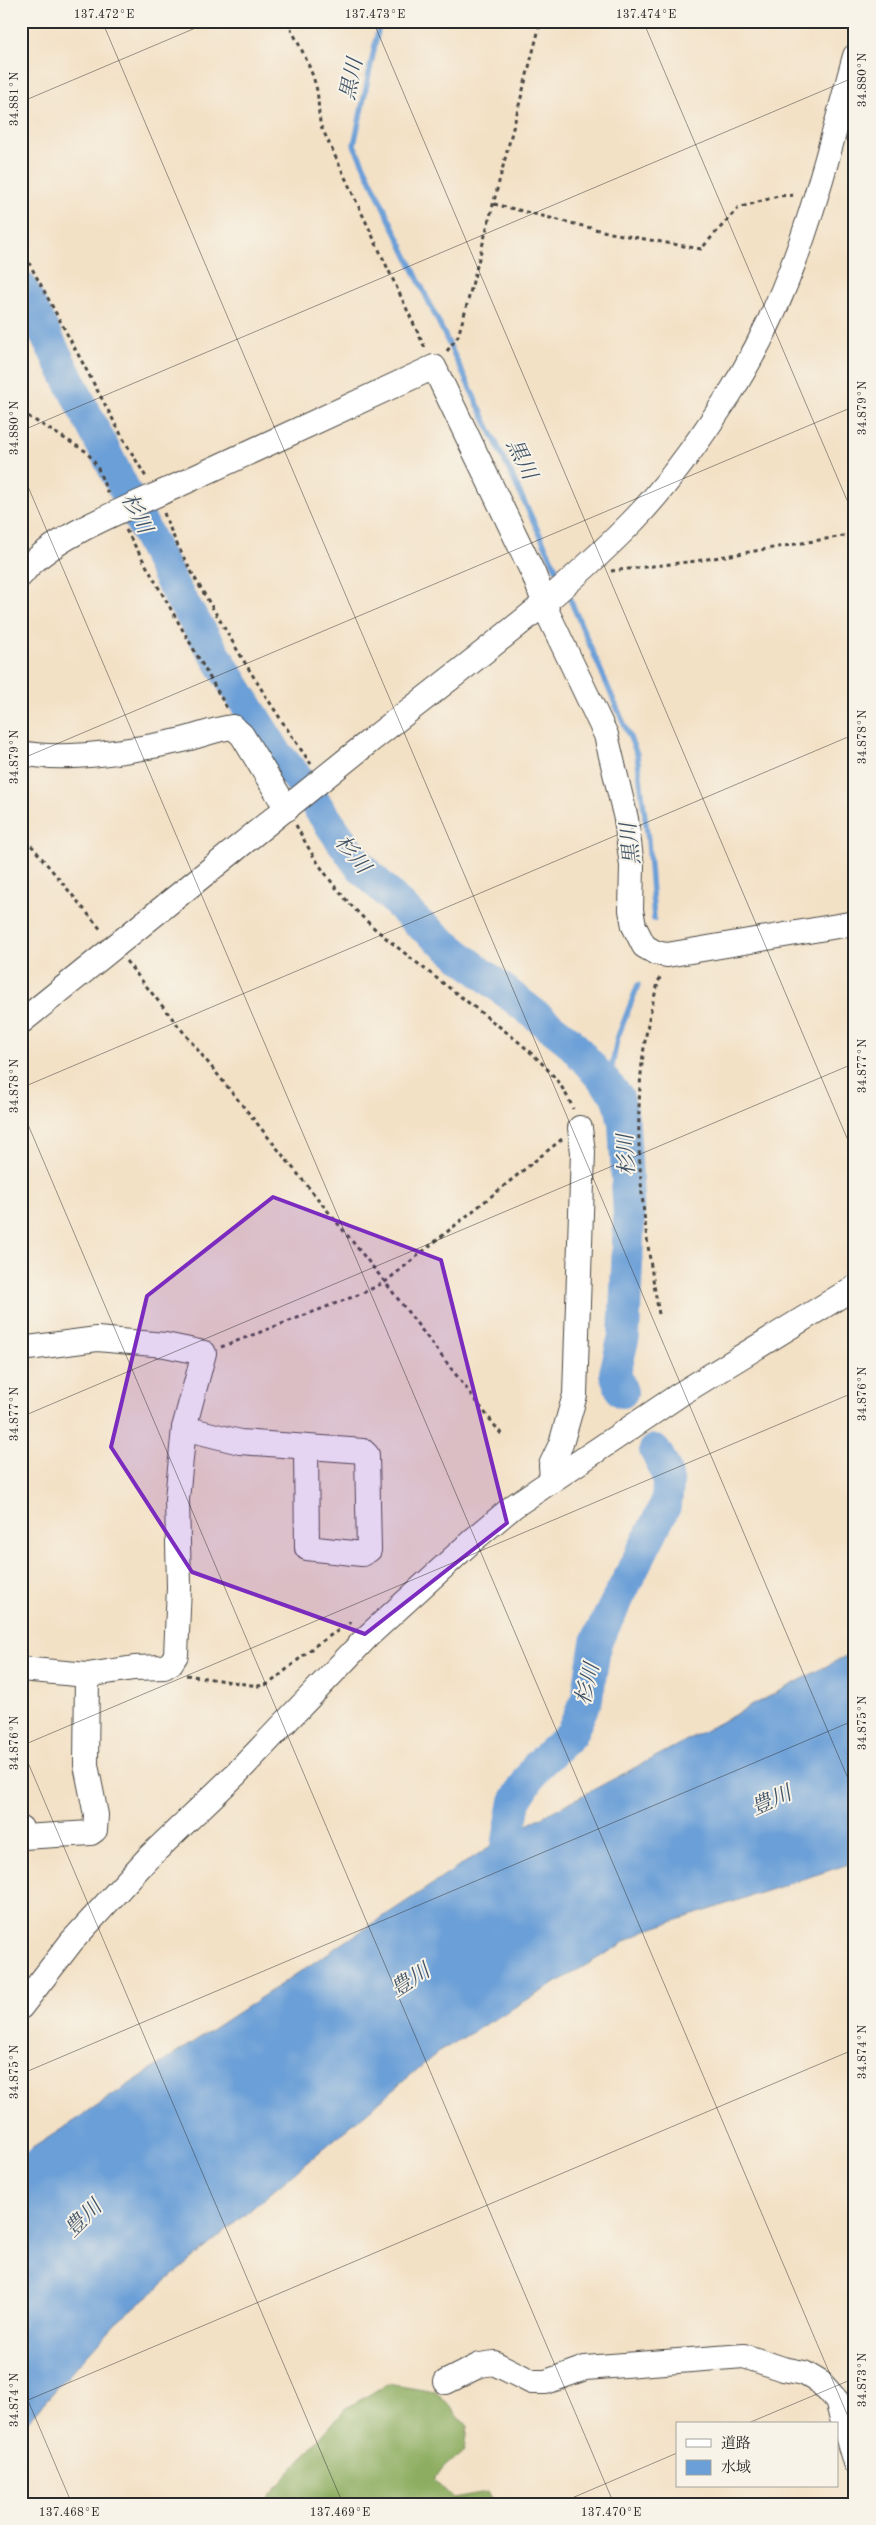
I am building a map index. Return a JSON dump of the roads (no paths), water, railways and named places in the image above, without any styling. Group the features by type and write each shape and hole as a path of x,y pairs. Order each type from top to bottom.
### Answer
{"street":[{"path":"21,1022 548,599 636,519 685,458 730,393 765,329 794,266 818,194 855,56"},
{"path":"21,576 31,562 57,544 119,512 438,363 534,575 548,599 596,712 616,770 626,819 632,866 631,910 634,926 644,946 656,953 668,954 855,923"},
{"path":"21,753 35,756 114,753 179,741 220,728 233,727 242,735 291,806"},
{"path":"552,1480 551,1465 561,1444 575,1395 583,1152 580,1128"},
{"path":"21,2007 72,1941 148,1858 236,1774 368,1636 480,1535 514,1506 682,1393 855,1288"},
{"path":"21,1349 97,1339 165,1346 204,1353 184,1428 177,1499 179,1588 176,1655 164,1667 134,1668 87,1675 21,1669"},
{"path":"184,1428 240,1442 363,1451 367,1455 369,1550 362,1554 307,1548 306,1447"},
{"path":"21,1828 23,1837 91,1833 95,1830 96,1816 86,1765 87,1675"},
{"path":"446,2382 480,2365 494,2363 532,2382 546,2382 585,2368 744,2356 783,2369 804,2373 821,2383 837,2401 855,2463"}],"water":[{"name":"豊川","path":"855,1651 855,1862 644,1931 437,2053 116,2323 21,2428 21,2159 31,2149 504,1837"}],"waterway":[{"name":"黒川","path":"380,21 354,145 562,581"},
{"name":"杉川","path":"21,286 177,593 277,754 296,776 358,864 418,923 570,1042 618,1097 624,1123 629,1219 624,1336 615,1373 622,1392"},
{"name":"黒川","path":"566,590 637,754 648,840 654,919"},
{"name":"黒川","path":"609,1084 617,1039 638,985"},
{"name":"杉川","path":"506,1878 504,1863 515,1801 537,1766 571,1734 587,1698 596,1642 665,1506 668,1490 667,1477 655,1450"}]}
